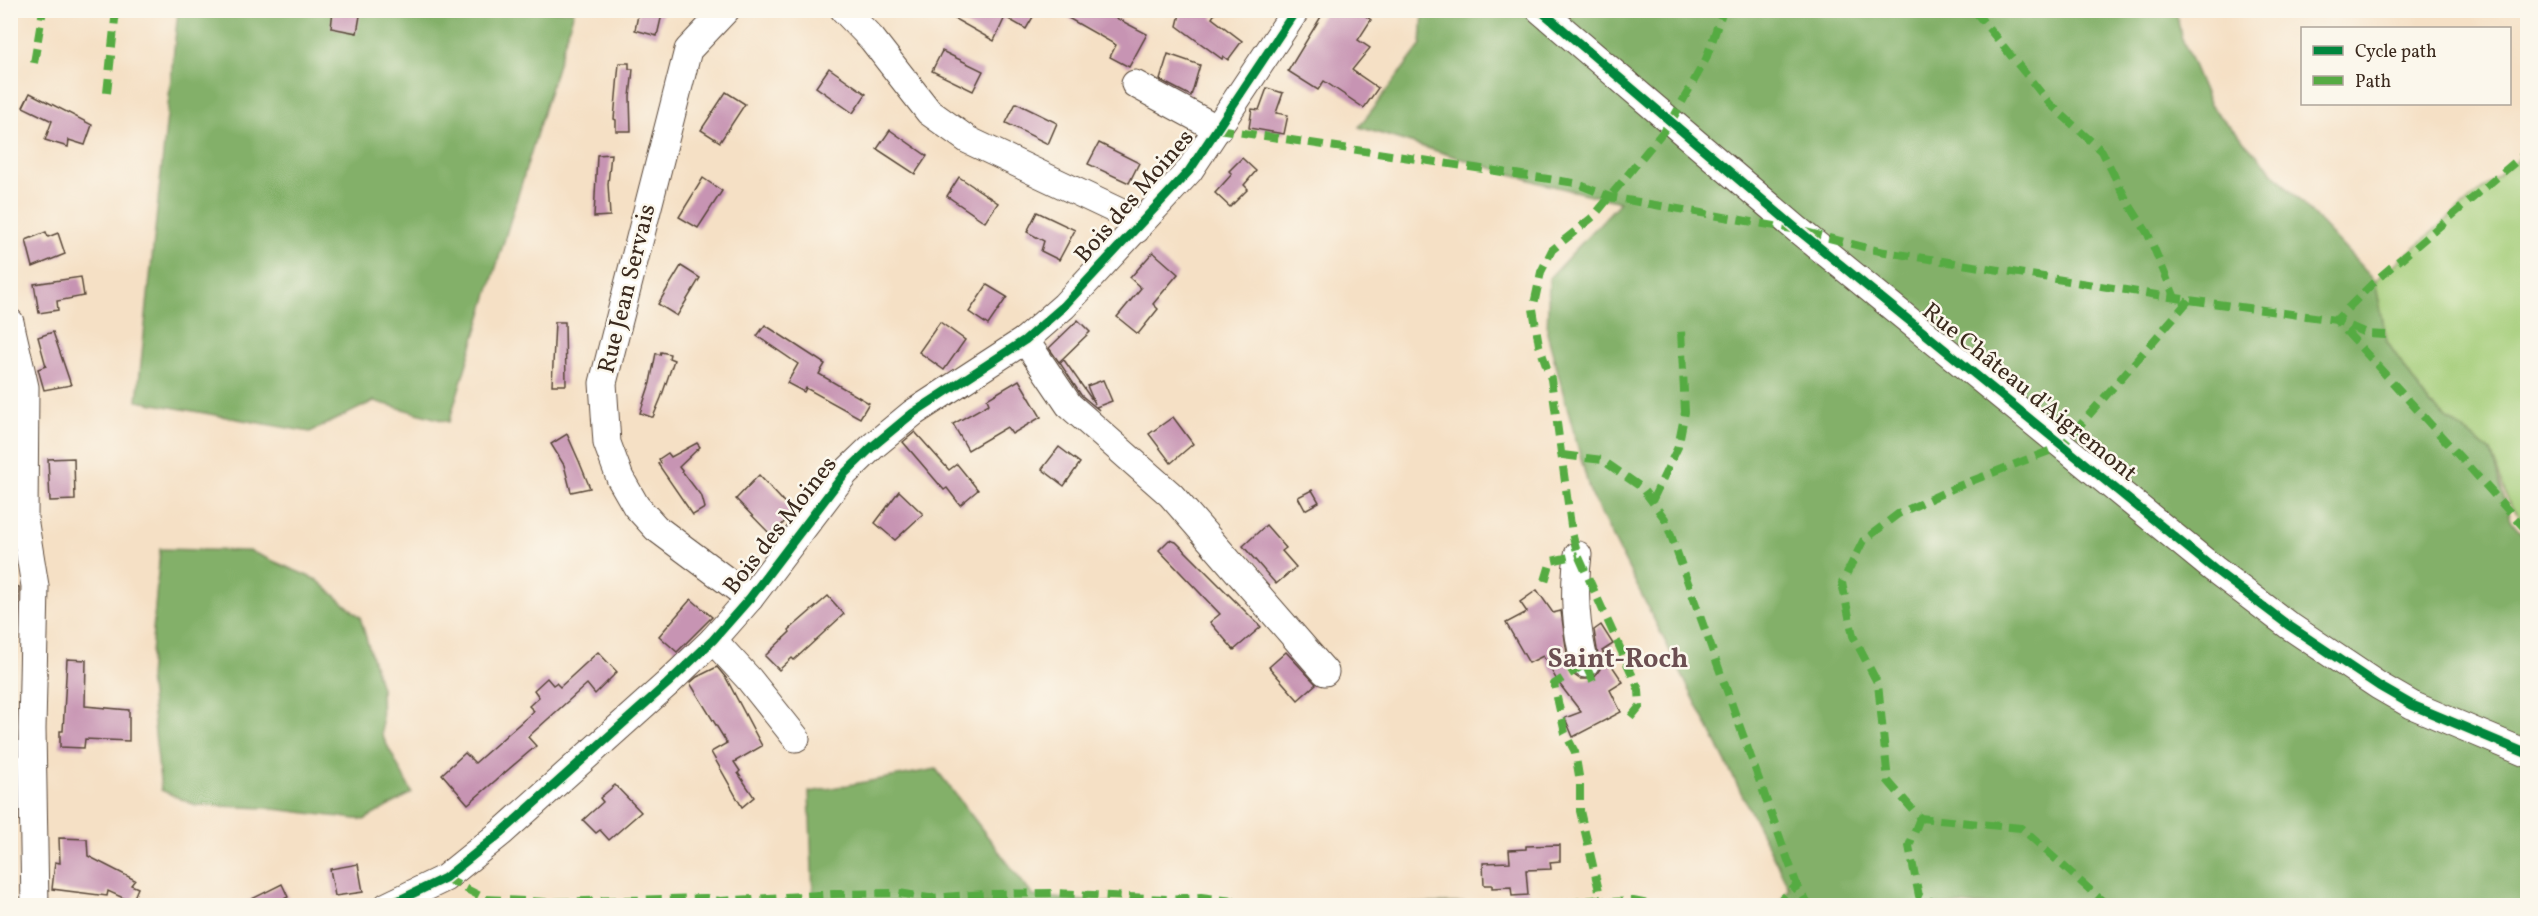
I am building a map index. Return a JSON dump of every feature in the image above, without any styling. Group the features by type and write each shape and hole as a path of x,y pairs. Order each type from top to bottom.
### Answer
{"street":[{"name":"Rue Jean Servais","path":"726,10 688,50 603,384 607,443 620,478 636,506 656,528 750,598"},
{"path":"844,10 872,39 929,112 968,140 1124,214 1136,230"},
{"name":"Rue Château d'Aigremont","path":"1540,10 1798,231 2205,562 2288,625 2379,686 2412,705 2528,754"},
{"name":"Bois des Moines","path":"387,906 445,878 502,832 713,640 750,598 845,473 873,446 913,413 1026,340 1064,306 1189,171 1218,129 1285,14"},
{"path":"1135,84 1218,129"},
{"path":"10,322 25,387 24,518 35,586 21,728 35,906"},
{"path":"1026,340 1069,405 1171,495 1325,672"},
{"path":"1578,555 1575,577 1578,637 1585,664"},
{"path":"713,640 749,679 796,738"}],"green space":[{"path":"178,11 574,11 449,422 374,401 310,432 137,401"},
{"path":"1423,11 2176,11 2181,36 2210,105 2375,281 2387,342 2430,405 2491,452 2510,520 2527,540 2527,905 1778,905 1789,888 1590,492 1547,333 1549,278 1620,202 1540,183 1359,127 1421,45"},
{"path":"2527,151 2527,526 2510,506 2491,452 2430,405 2387,342 2375,281"},
{"path":"160,549 250,551 317,580 360,617 381,688 382,735 412,793 364,820 266,808 195,805 161,790 149,677"},
{"path":"936,769 1033,896 1126,905 850,906 813,896 809,792"},
{"path":"1577,902 1630,905 1280,905"}],"building":[{"path":"333,10 361,10 357,33 331,28"},
{"path":"639,10 663,10 657,36 635,30"},
{"path":"939,10 1037,10 1026,29 1005,17 994,41"},
{"path":"1054,10 1101,10 1147,34 1129,67 1110,57 1116,45"},
{"path":"1181,10 1217,10 1212,18 1242,41 1228,60 1223,56 1222,59 1177,26"},
{"path":"1325,10 1358,10 1371,20 1358,40 1370,48 1352,70 1378,88 1364,108 1324,81 1318,90 1288,71"},
{"path":"942,51 983,71 973,91 932,71"},
{"path":"1168,54 1200,65 1191,96 1160,80"},
{"path":"619,63 629,63 629,69 633,69 630,97 631,131 616,131 616,120 614,119"},
{"path":"829,68 866,94 853,113 816,87"},
{"path":"1267,88 1283,93 1276,113 1288,115 1284,134 1249,128 1252,109 1259,110"},
{"path":"726,92 745,104 720,142 701,130"},
{"path":"30,93 92,125 85,145 69,140 68,147 45,140 52,121 23,107"},
{"path":"1016,103 1057,123 1048,144 1006,123"},
{"path":"890,130 927,156 915,174 877,149"},
{"path":"1099,143 1139,163 1129,183 1088,164"},
{"path":"611,154 608,184 610,216 594,217 597,155"},
{"path":"1242,158 1256,171 1244,185 1248,189 1230,207 1215,193 1232,174 1229,171"},
{"path":"959,177 998,203 985,222 947,196"},
{"path":"703,178 722,191 698,228 679,217"},
{"path":"1037,212 1075,230 1059,260 1041,251 1044,241 1027,232"},
{"path":"46,232 48,237 58,233 65,254 33,267 26,240"},
{"path":"1153,252 1178,274 1153,304 1158,309 1138,334 1117,317 1141,288 1130,278"},
{"path":"681,266 700,278 677,316 658,304"},
{"path":"81,277 84,296 57,301 58,310 39,313 34,284"},
{"path":"987,285 1007,297 988,325 969,312"},
{"path":"1078,320 1090,332 1059,362 1049,348"},
{"path":"555,322 565,322 566,385 552,385"},
{"path":"940,322 965,340 944,370 919,352"},
{"path":"765,325 825,364 819,374 869,403 860,418 806,388 804,392 787,383 798,364 757,336"},
{"path":"53,332 71,385 44,390 38,369 46,366 38,337"},
{"path":"661,352 670,354 669,358 674,360 661,398 651,417 640,413 650,383 656,353 660,355"},
{"path":"1064,360 1095,404 1087,386 1103,380 1112,401 1096,407 1099,410 1081,395 1060,363"},
{"path":"1019,380 1041,417 1012,434 1007,427 968,450 953,424 989,404 987,399"},
{"path":"1173,417 1193,444 1171,463 1149,434"},
{"path":"915,432 949,470 957,464 978,490 960,505 947,488 944,490 903,442"},
{"path":"567,434 590,488 571,492 564,465 551,444"},
{"path":"697,443 700,447 679,467 702,497 705,508 693,515 658,464 661,463 659,459 668,453 671,457"},
{"path":"1059,447 1080,463 1064,486 1042,469"},
{"path":"74,458 75,500 50,501 48,459"},
{"path":"759,475 793,512 772,536 736,499"},
{"path":"1312,490 1319,502 1305,510 1298,497"},
{"path":"899,491 923,514 895,540 875,523"},
{"path":"1266,525 1286,548 1282,551 1296,567 1276,584 1243,546"},
{"path":"1169,540 1176,542 1261,627 1234,650 1210,622 1220,614 1159,550"},
{"path":"10,584 19,587 18,629 10,630"},
{"path":"1537,590 1553,613 1561,611 1567,654 1574,675 1580,679 1588,679 1595,676 1600,669 1594,630 1601,625 1613,644 1602,651 1623,682 1610,690 1621,712 1573,737 1565,718 1581,712 1558,682 1543,656 1529,663 1506,623 1527,612 1520,602"},
{"path":"828,596 844,614 794,660 792,658 779,670 765,656 790,632 789,630"},
{"path":"691,599 712,617 677,652 659,636"},
{"path":"598,652 617,672 595,694 587,684 528,737 536,746 468,804 442,774 465,753 475,763 534,711 529,706 539,697 534,690 547,678 553,685 556,683 560,687"},
{"path":"1286,652 1316,684 1298,700 1269,667"},
{"path":"67,659 86,660 85,706 129,710 129,741 85,739 84,748 60,747"},
{"path":"717,667 726,678 762,746 734,762 740,771 738,773 754,797 742,807 711,752 727,743 690,683"},
{"path":"615,785 641,812 609,840 600,830 596,833 583,820 603,802 600,798"},
{"path":"59,838 87,839 88,856 135,880 131,885 138,888 132,902 108,891 107,896 52,889 55,862 60,863"},
{"path":"1560,845 1560,861 1550,862 1551,869 1526,870 1528,895 1512,896 1511,887 1492,888 1492,885 1484,885 1483,863 1510,862 1509,850 1526,849 1526,846"},
{"path":"358,864 363,892 335,896 330,869"},
{"path":"282,884 288,897 284,899 286,906 238,906"}],"marked path":[{"path":"34,63 43,10"},
{"path":"107,93 116,10"},
{"path":"1631,717 1640,706 1639,690 1578,555 1572,533 1551,379 1539,345 1533,309 1541,272 1552,250 1594,216 1671,122 1706,59 1723,10"},
{"path":"1974,10 2050,104 2102,151 2127,201 2148,234 2175,298"},
{"path":"1218,129 1575,183 1610,197 1798,230 1879,251 2189,300 2336,320 2528,532"},
{"path":"2386,335 2368,334 2336,320 2375,281 2528,151"},
{"path":"2108,906 2021,828 1920,818 1888,781 1878,684 1853,636 1842,583 1863,541 1898,514 1956,487 2062,446 2189,300"},
{"path":"1652,501 1678,447 1685,412 1681,330"},
{"path":"1563,455 1602,460 1641,487 1665,519 1797,885 1809,906"},
{"path":"1545,581 1551,561 1578,555"},
{"path":"1542,906 1601,899 1580,811 1580,782 1575,752 1565,733 1554,684 1585,664 1593,681"},
{"path":"1920,818 1909,846 1919,896 1935,903 1936,906"},
{"path":"445,878 486,899 545,902 706,898 720,901 834,894 899,893 929,898 1056,893 1168,899 1201,897 1272,906"},
{"path":"1775,906 1797,885"},
{"path":"1608,902 1633,901 1658,906"}],"cycle path":[{"path":"387,906 445,878 502,832 667,684 713,640 750,598 845,473 873,446 913,413 1025,340 1064,306 1189,171 1296,10"},
{"path":"1540,10 1798,230 2214,569 2288,625 2379,686 2412,705 2528,754"}],"district":[{"name":"Saint-Roch","path":"1618,660"}]}
